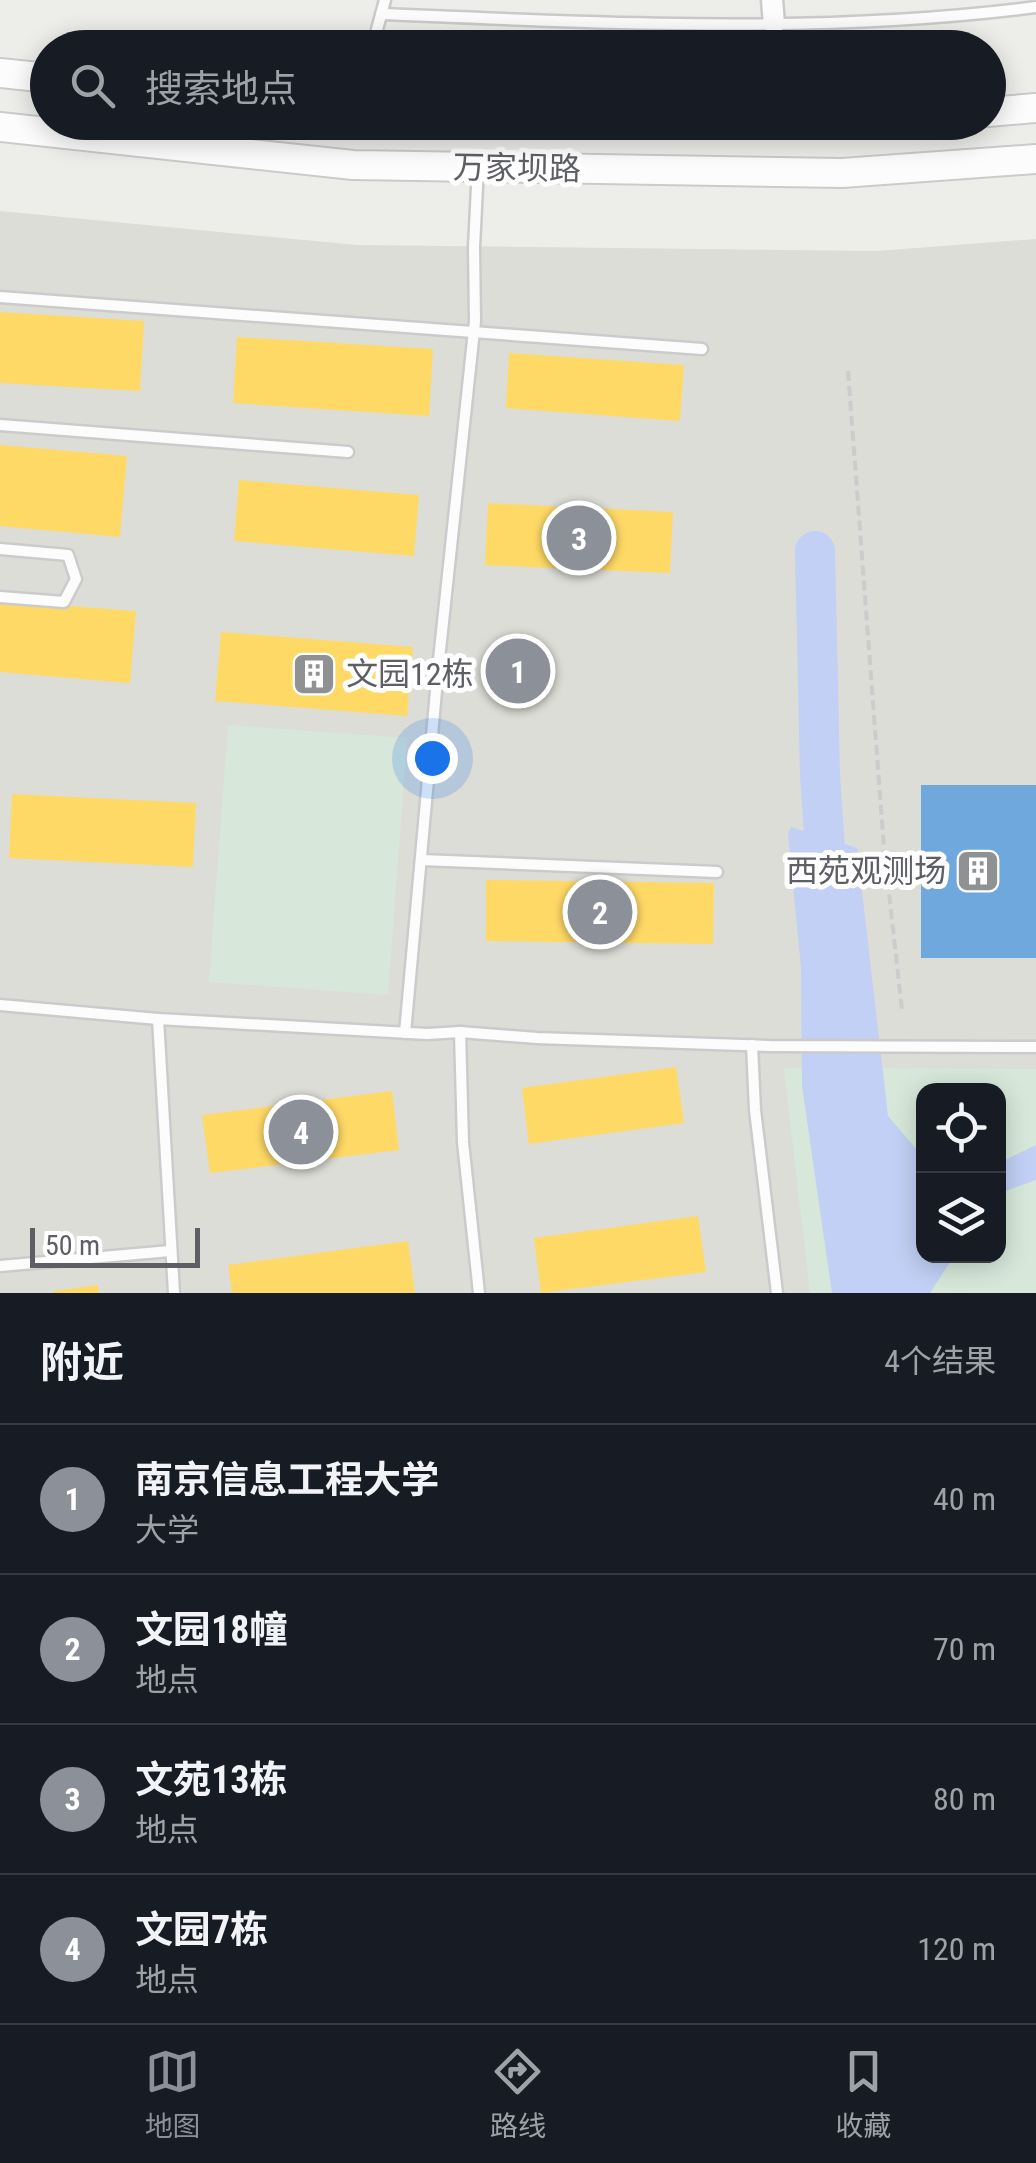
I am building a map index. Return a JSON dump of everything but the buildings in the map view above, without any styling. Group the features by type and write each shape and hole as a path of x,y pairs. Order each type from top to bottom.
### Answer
{"main road":[{"path":"0,72 30,76"},
{"path":"1006,110 1036,108"},
{"name":"万家坝路","path":"0,127 30,130"},
{"name":"万家坝路","path":"121,140 354,165 842,173 1036,159"}],"street":[{"path":"772,0 774,24"}],"lane":[{"path":"377,30 385,0"},
{"path":"381,14 690,27 961,17 1036,8"},
{"path":"405,1033 474,330 478,167"},
{"path":"0,298 702,349"},
{"path":"0,425 348,452"},
{"path":"0,549 68,555 76,579 64,602 0,597"},
{"path":"421,860 717,872"},
{"path":"0,1005 158,1019 405,1033 769,1046 1036,1048"},
{"path":"158,1019 174,1293"},
{"path":"460,1032 463,1142 479,1293"},
{"path":"752,1045 777,1293"},
{"path":"0,1266 170,1252"}],"path":[{"path":"848,372 884,848 902,1010"}],"shaded area":[{"path":"0,211 357,245 877,251 1036,239 1036,1293 0,1293"}],"green space":[{"path":"228,725 407,738 388,995 209,982"},
{"path":"784,1068 1036,1069 1036,1293 810,1293"}],"water":[{"path":"791,827 857,848 888,1116 916,1149 916,1263 949,1263 930,1293 832,1293 802,1086 801,968 788,834"},
{"path":"1036,1145 1036,1180 1006,1191 1006,1160"}],"waterway":[{"path":"815,551 820,775 828,893"}],"place":[{"name":"文苑13栋","path":"579,538"},
{"name":"南京信息工程大学","path":"518,671"},
{"name":"文园12栋","path":"314,674"},
{"name":"西苑观测场","path":"978,871"},
{"name":"文园18幢","path":"600,912"},
{"name":"文园7栋","path":"301,1132"}]}
